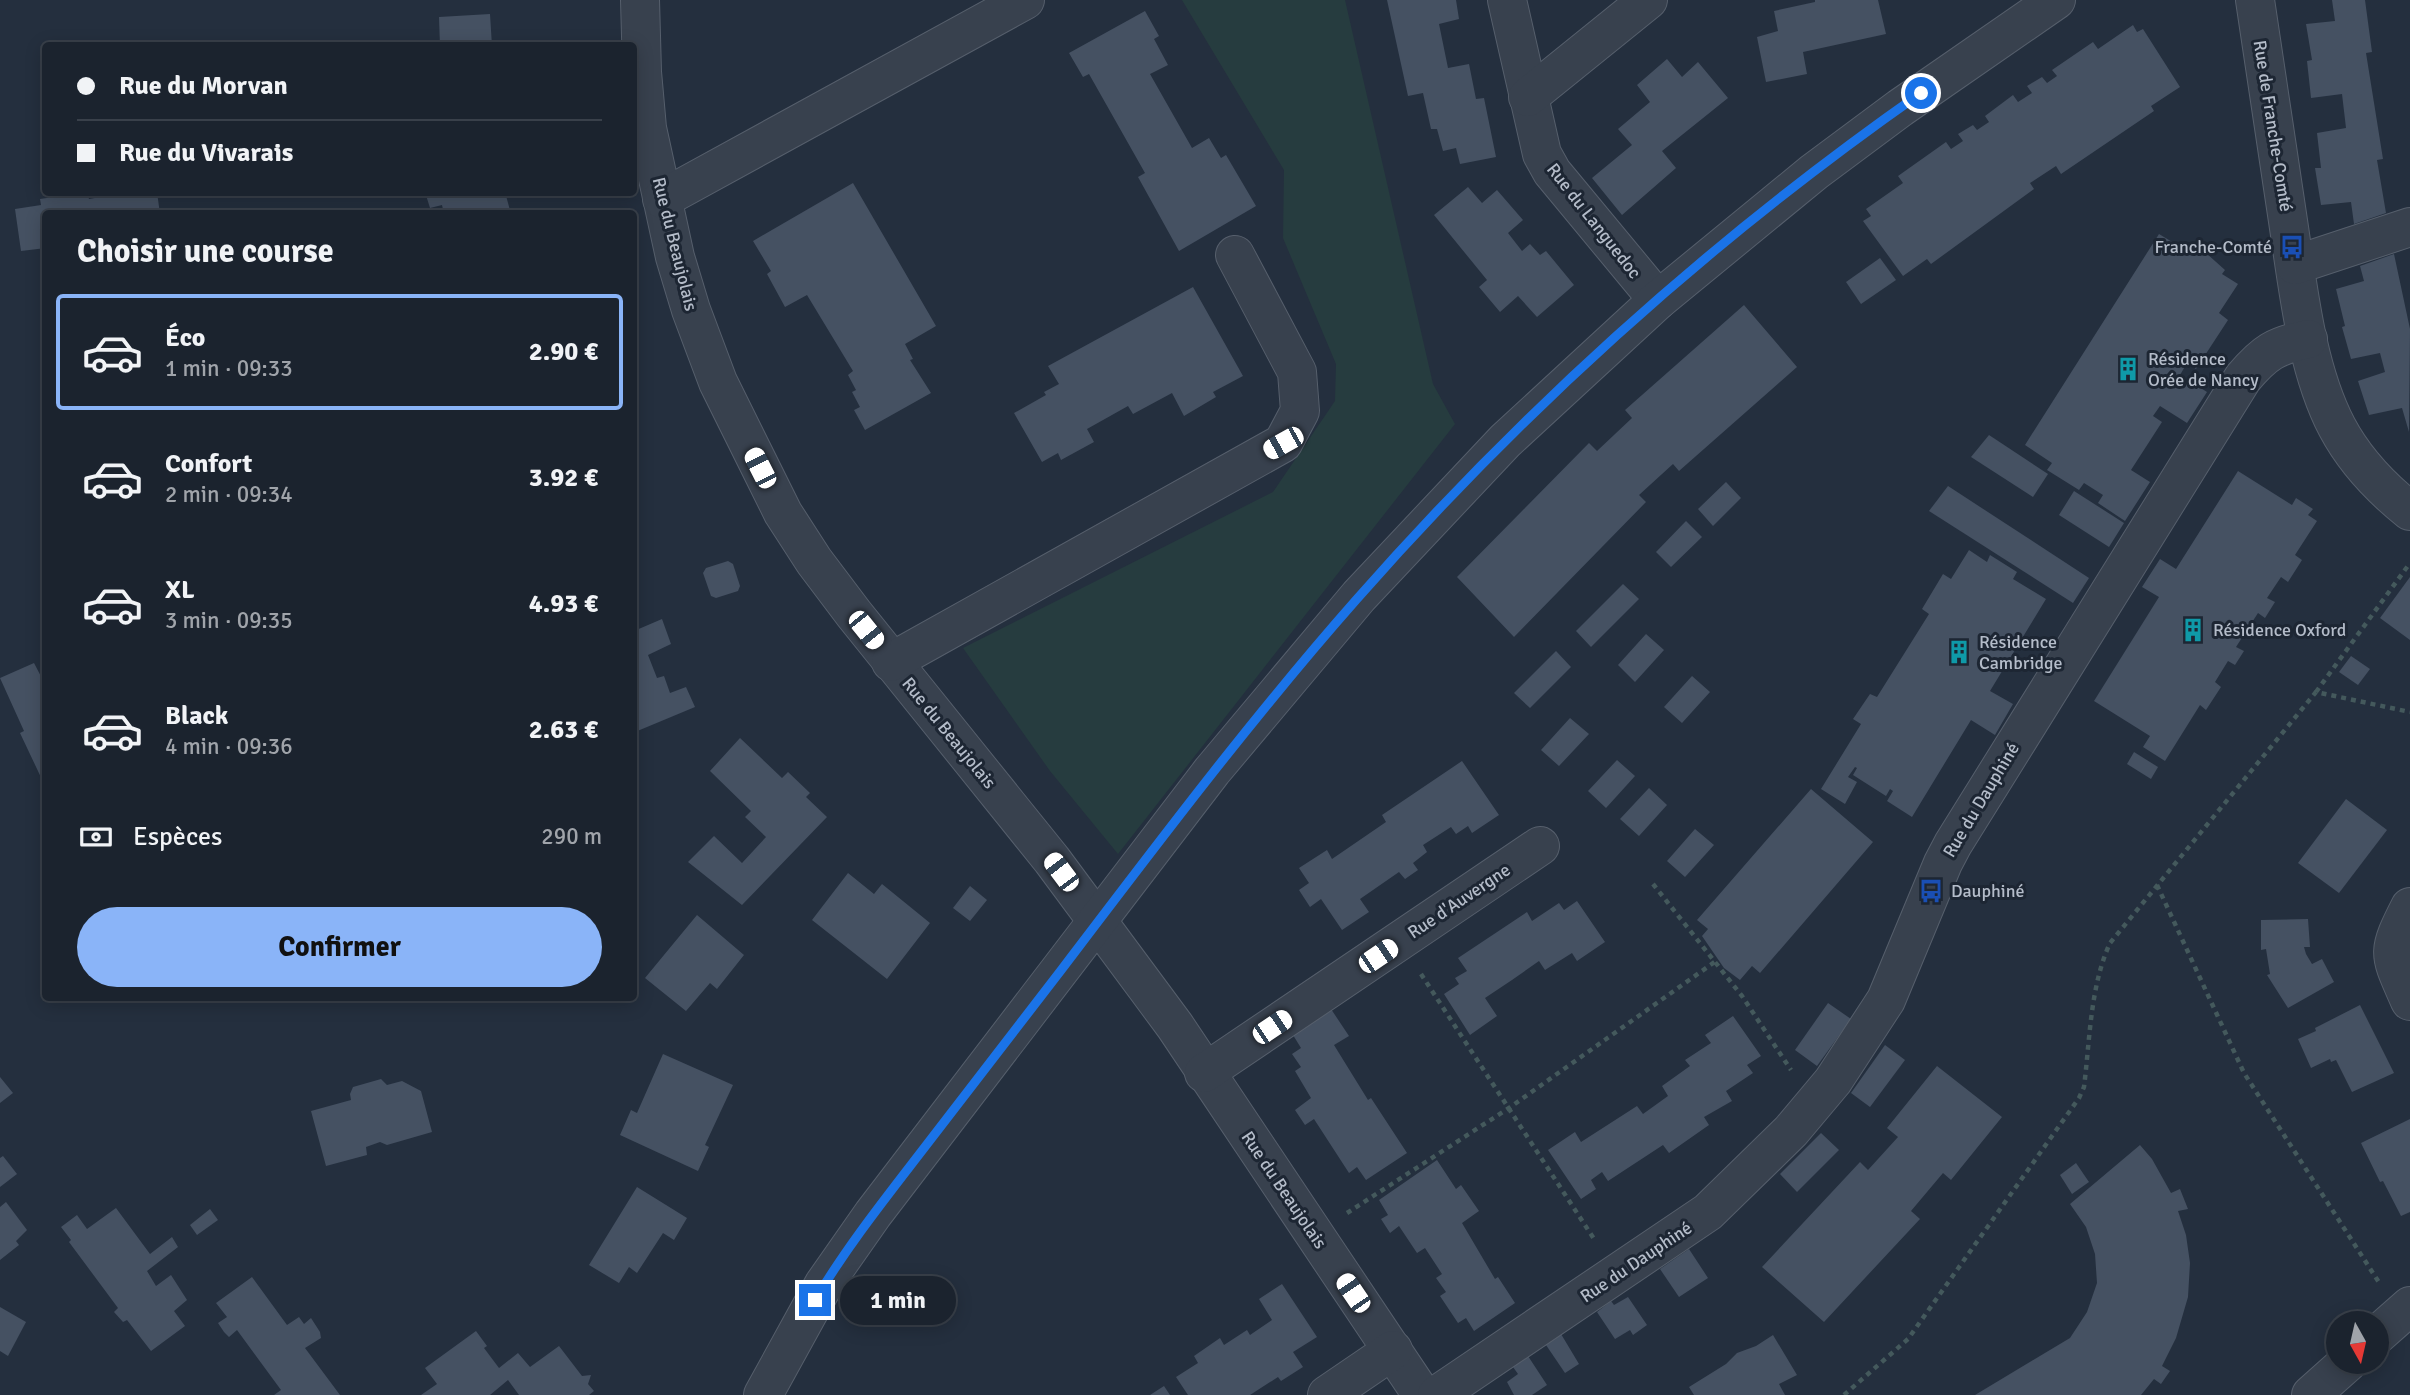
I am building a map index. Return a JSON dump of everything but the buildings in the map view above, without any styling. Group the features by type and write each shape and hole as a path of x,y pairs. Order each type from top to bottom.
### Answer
{"street":[{"name":"Rue du Beaujolais","path":"640,0 647,128 675,257 691,310 718,382 783,513 814,561 891,662 1052,860 1175,1026 1422,1395"},
{"path":"662,199 1025,0"},
{"name":"Rue du Languedoc","path":"1507,0 1542,154 1552,172 1658,300"},
{"path":"1528,97 1647,0"},
{"path":"763,1395 800,1325 838,1262 1212,772 1359,596 1505,441 1658,300 1835,156 2056,0"},
{"name":"Rue de Franche-Comté","path":"2255,0 2295,265 2308,339 2324,396 2338,428 2362,466 2410,511"},
{"path":"2295,265 2410,227"},
{"path":"891,662 1283,443 1300,411 1297,372 1235,255"},
{"name":"Rue du Dauphiné","path":"1437,1395 1708,1212 1814,1106 1886,1000 1953,844 2243,378 2257,361 2272,349 2308,339"},
{"name":"Rue d'Auvergne","path":"1204,1073 1540,846"},
{"path":"2410,907 2393,939 2392,954 2410,1001"},
{"path":"1327,1395 1392,1350"},
{"path":"2311,1395 2335,1374"}],"path":[{"path":"1844,1395 1908,1339 2079,1098 2084,1087 2101,962 2110,943 2316,692 2410,563"},
{"path":"2316,692 2410,712"},
{"path":"1653,884 1742,996 1814,1106"},
{"path":"2157,885 2244,1073 2395,1319"},
{"path":"1399,941 1618,1275"},
{"path":"1314,1235 1508,1108 1716,961"}],"green space":[{"path":"1182,0 1345,0 1433,384 1455,424 1118,854 1050,771 963,648 1273,492 1335,401 1336,364 1283,238 1284,170"}],"place":[{"name":"Franche-Comté","path":"2292,247"},
{"name":"Résidence Orée de Nancy","path":"2128,369"},
{"name":"Résidence Oxford","path":"2193,630"},
{"name":"Résidence Cambridge","path":"1959,652"},
{"name":"Dauphiné","path":"1931,891"}],"route":[{"path":"815,1300 838,1262 873,1214 1212,772 1331,629 1417,533 1505,441 1658,300 1814,172 1921,93"}]}
